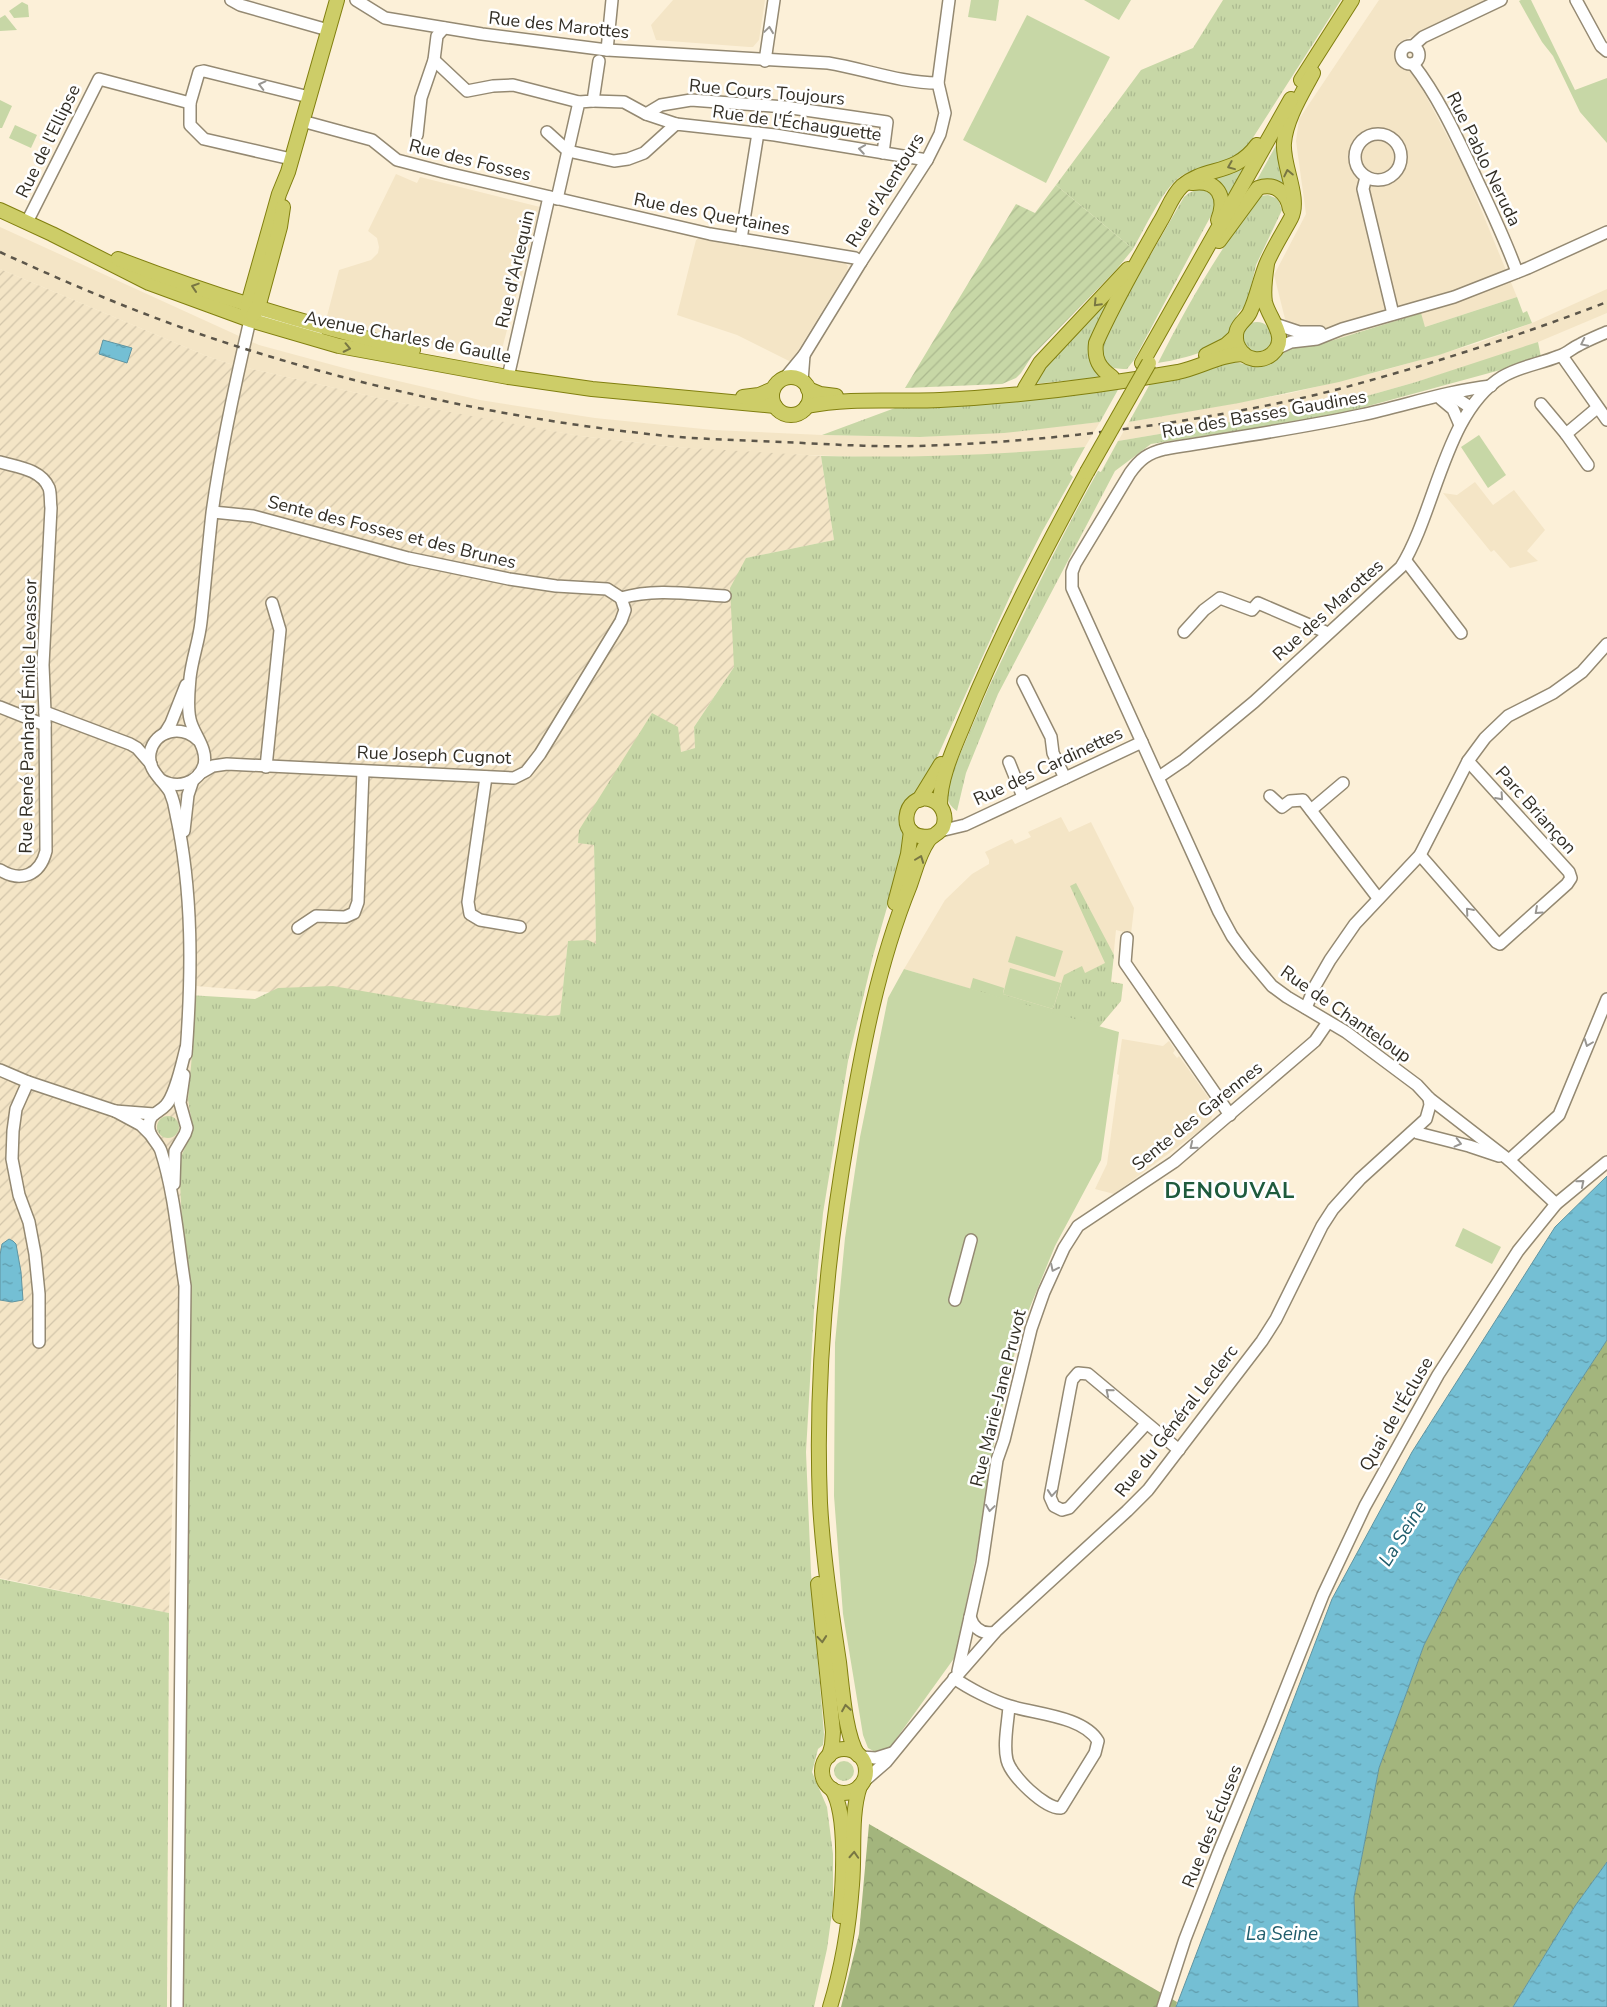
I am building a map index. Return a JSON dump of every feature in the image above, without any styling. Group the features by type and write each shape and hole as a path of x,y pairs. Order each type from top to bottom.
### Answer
{"main road":[{"path":"251,314 255,278 337,0"},
{"path":"1194,270 1352,0"},
{"path":"1112,377 1103,371 1098,364 1095,352 1096,343 1174,197 1184,185 1192,180 1236,165 1247,158 1309,74 1360,0"},
{"path":"1266,264 1265,298 1280,338 1276,349 1270,355 1262,358 1251,358 1244,354 1238,346 1236,336 1239,326 1246,319 1251,309 1266,264 1293,212 1294,201 1284,154 1285,133 1309,74"},
{"path":"1145,363 1213,250 1309,74"},
{"path":"251,314 263,293 280,224 289,165"},
{"path":"936,834 921,837 911,831 907,823 907,812 919,800 942,763 1005,614 1145,363 1194,270 1219,217 1222,202 1218,190 1209,184 1184,185"},
{"path":"1213,250 1250,196 1258,188 1274,187 1283,193 1289,204 1289,220"},
{"name":"Avenue Charles de Gaulle","path":"0,210 166,290 192,300 251,314 351,349 620,393 775,406"},
{"name":"Avenue Charles de Gaulle","path":"52,234 161,276 228,298 251,314 288,316 343,333 509,374 705,395 750,397 773,389"},
{"path":"1025,388 1040,362 1142,254"},
{"path":"228,298 244,291 255,278"},
{"path":"263,293 272,304 288,316"},
{"path":"1246,319 1258,315 1274,322"},
{"path":"1236,336 1222,347 1188,363 1166,369 1112,377 966,393 834,396 820,394 794,378 785,378 778,382 773,389 772,398 775,406 783,413 791,415 799,413 807,406 830,402 941,400 1033,393 1178,372 1221,357 1244,354"},
{"path":"805,385 809,398 807,406"},
{"path":"830,2007 846,1935 852,1886 856,1801 866,1771 860,1756 851,1742 830,1604 820,1502 820,1423 826,1300 844,1151 867,1032 894,929 924,849 945,821 942,809 943,778 990,661 1084,472"},
{"path":"919,800 930,800 942,809"},
{"path":"823,2007 838,1935 842,1878 840,1820 837,1799 826,1782 823,1773 824,1764 829,1756 832,1745 833,1732 822,1641 814,1466 815,1385 823,1271 834,1179 849,1091 870,992 908,854 911,831"},
{"path":"829,1756 842,1749 853,1751 860,1756"},
{"path":"832,1789 847,1792 862,1784"}],"street":[{"path":"231,0 240,5 328,30"},
{"name":"Rue des Marottes","path":"356,0 385,18 444,28 607,50 765,61 828,63 854,67 909,81 938,83"},
{"path":"607,50 612,0"},
{"path":"765,61 774,0"},
{"name":"Rue d'Alentours","path":"785,378 804,355 860,262 927,160 940,134 944,113 938,83 949,0"},
{"name":"Rue Pablo Neruda","path":"1501,0 1423,37 1412,46 1417,49 1419,55 1418,60 1413,64 1428,83 1457,138 1492,211 1517,272"},
{"path":"1576,0 1601,46 1607,51"},
{"path":"417,135 421,98 434,60 438,36 444,28"},
{"name":"Rue de l'Échauguette","path":"434,60 468,91 493,86 513,85 579,102 624,102 646,114 676,124 758,133 927,160"},
{"path":"593,101 599,61"},
{"path":"289,165 204,138 190,124 190,103 199,72 204,71 309,97"},
{"name":"Rue de l'Ellipse","path":"27,222 98,79 190,103"},
{"name":"Rue Cours Toujours","path":"646,114 661,105 691,100 785,107 887,122 883,153"},
{"name":"Rue d'Arlequin","path":"509,374 568,151 579,102"},
{"name":"Rue des Fosses","path":"302,121 372,140 397,160 555,195"},
{"path":"547,132 568,151 614,161 628,159 644,153 676,124"},
{"path":"742,239 758,133"},
{"path":"1374,134 1388,136 1398,145 1400,165 1392,176 1379,181 1366,177 1356,167 1354,161 1357,147 1361,141 1374,134"},
{"path":"1366,177 1363,189 1393,314"},
{"name":"Rue des Quertaines","path":"555,195 710,234 855,258 860,262"},
{"path":"1276,349 1291,342 1317,339 1342,329 1454,297 1517,272 1607,232"},
{"path":"166,290 195,307 251,314 304,328 343,333"},
{"path":"174,1207 175,1151 187,1128 180,1103 186,1048 189,914 183,845 173,800 161,780 154,773 151,764 151,750 171,723 191,671 200,630 212,512 223,443 251,314"},
{"path":"1274,322 1299,332 1342,329"},
{"name":"Rue des Basses Gaudines","path":"1159,777 1072,588 1071,582 1075,564 1139,460 1164,449 1332,421 1436,398 1463,389 1491,386 1501,378 1526,366 1562,356 1579,345 1607,332"},
{"name":"Rue d'Alentours","path":"804,355 805,385"},
{"path":"1562,356 1607,420"},
{"name":"Rue des Marottes","path":"1159,777 1184,760 1254,702 1395,574 1406,561 1416,540 1460,425 1473,404 1491,386"},
{"path":"1463,389 1473,404"},
{"path":"1436,398 1456,398 1473,404"},
{"path":"1436,398 1453,409 1460,425"},
{"path":"1541,404 1588,465"},
{"path":"1566,434 1597,408"},
{"name":"Rue René Panhard Émile Levassor","path":"0,462 32,471 42,478 49,489 50,508 43,665 46,712 46,851 43,862 37,870 28,876 16,875 0,870"},
{"name":"Sente des Fosses et des Brunes","path":"212,512 253,516 408,558 509,579 556,586 606,589 621,598"},
{"path":"1406,561 1461,633"},
{"path":"621,598 637,593 670,592 725,596"},
{"name":"Rue Joseph Cugnot","path":"196,777 208,768 227,764 514,778 526,772 533,764 621,622 625,610 621,598"},
{"path":"1184,632 1204,610 1220,598 1252,610 1258,603 1328,633"},
{"path":"266,766 280,630 272,602"},
{"path":"1306,1008 1314,986 1355,924 1420,855 1468,761 1485,738 1508,716 1553,693 1582,672 1607,644"},
{"path":"183,845 187,800 204,761 189,714 191,671"},
{"path":"1023,681 1051,737 1053,753 1065,778"},
{"path":"0,707 45,725"},
{"path":"46,712 130,744 137,748 151,764"},
{"path":"130,744 144,743 182,731 190,734 200,744"},
{"name":"Rue des Cardinettes","path":"936,834 970,823 1142,742"},
{"name":"Rue Joseph Cugnot","path":"200,744 212,756 227,764"},
{"name":"Parc Briançon","path":"1420,855 1496,942 1500,944 1567,884 1571,878 1569,872 1468,761"},
{"path":"1009,762 1023,797"},
{"path":"298,928 316,916 346,917 354,913 358,902 363,771"},
{"path":"486,776 468,902 470,914 480,920 520,927"},
{"path":"161,780 176,785 186,784 196,777"},
{"name":"Rue de Chanteloup","path":"1159,777 1219,912 1232,936 1246,955 1272,986 1346,1032 1417,1085 1429,1103"},
{"path":"1311,810 1343,783"},
{"path":"1270,796 1282,807 1290,801 1303,800 1378,898"},
{"name":"Rue des Cardinettes","path":"942,809 953,819 970,823"},
{"path":"1127,938 1125,962 1230,1115"},
{"path":"1506,1158 1559,1115 1607,999"},
{"name":"Sente des Garennes","path":"1078,1226 1174,1162 1315,1041 1328,1022"},
{"path":"177,2007 185,1286 174,1207 162,1154 153,1138 149,1122 170,1098 186,1048"},
{"path":"0,1070 28,1082 115,1111 135,1122 153,1138 168,1146 180,1142"},
{"path":"28,1082 16,1109 12,1159 19,1194 29,1222 35,1254 39,1294 39,1342"},
{"path":"1429,1103 1436,1107 1445,1108 1506,1158 1556,1204"},
{"name":"Rue du Général Leclerc","path":"862,1784 883,1765 955,1677 995,1632 1148,1490 1276,1318 1322,1226 1333,1209 1360,1179 1426,1118 1429,1103"},
{"path":"115,1111 174,1109 184,1116"},
{"path":"1415,1130 1418,1133 1506,1158"},
{"name":"Quai de l'Écluse","path":"1296,1659 1322,1595 1364,1506 1438,1375 1518,1251 1556,1204 1607,1162"},
{"name":"Rue Marie-Jane Pruvot","path":"955,1677 982,1563 997,1460 1004,1440 1023,1356 1047,1283 1064,1248 1078,1226"},
{"path":"956,1300 971,1240"},
{"path":"1146,1424 1068,1508 1062,1510 1052,1504 1050,1498 1070,1390 1075,1375 1081,1373 1088,1374 1179,1450"},
{"path":"970,1617 972,1623 978,1629 987,1633 995,1632"},
{"name":"Rue des Écluses","path":"1163,2007 1218,1854 1272,1726 1296,1659"},
{"path":"955,1677 1009,1706 1060,1717 1090,1730 1098,1740 1095,1753 1061,1808 1055,1808 1028,1789 1009,1764 1007,1750 1009,1706"},
{"path":"860,1756 876,1758 892,1753"}],"shaded area":[{"path":"673,0 765,0 759,40 753,47 749,47 656,40 651,25"},
{"path":"1379,0 1489,0 1398,43 1464,168 1517,297 1425,327 1420,313 1334,340 1315,345 1292,347 1274,275 1306,214 1296,141 1299,119"},
{"path":"396,174 417,183 420,177 540,207 499,360 326,320 339,270 371,260 378,253 377,238 368,231"},
{"path":"0,227 259,345 355,371 480,400 595,418 713,430 822,435 920,437 1004,432 1100,422 1085,447 1009,454 895,458 747,453 580,436 396,402 230,364 209,357 0,269"},
{"path":"705,237 843,261 848,266 847,271 791,362 737,335 677,315 696,240"},
{"path":"0,269 209,357 230,364 396,402 580,436 675,447 821,456 834,540 746,558 734,667 694,727 695,748 681,752 594,844 596,945 568,941 560,1015 548,1016 196,986 176,1381 169,1613 0,1578"},
{"path":"1607,289 1607,313 1519,350 1342,403 1118,441 1129,422 1291,393 1385,370 1478,343 1532,323"},
{"path":"1475,482 1493,505 1514,490 1545,530 1527,551 1538,561 1510,568 1494,550 1491,552 1443,493 1457,495"},
{"path":"1061,817 1069,832 1091,822 1134,908 1131,934 1116,930 1111,981 1123,984 1121,1001 1099,1027 904,969 945,900 972,874 989,864 985,852 1012,839 1015,844 1031,837 1028,832"},
{"path":"1122,1039 1163,1046 1169,1041 1175,1050 1173,1053 1177,1058 1179,1056 1215,1107 1210,1123 1114,1194 1095,1189 1107,1164"}],"green space":[{"path":"971,0 999,0 996,21 968,17"},
{"path":"1084,0 1131,0 1119,20"},
{"path":"1223,0 1341,0 1247,147 1233,157 1191,171 1176,180 1162,197 1133,249 1056,185 1141,70 1193,48"},
{"path":"1531,0 1575,90 1607,78 1607,143 1580,112 1553,56 1542,42 1519,1"},
{"path":"22,2 28,5 29,17 14,18 9,11"},
{"path":"5,15 17,30 0,31 0,18"},
{"path":"1027,15 1110,57 1046,183 963,140"},
{"path":"0,100 12,106 2,128 0,128"},
{"path":"15,125 37,135 31,148 9,138"},
{"path":"1279,140 1286,187 1255,183 1258,178"},
{"path":"1248,161 1227,200 1208,180"},
{"path":"1056,185 1133,249 1116,270 1032,356 1016,378 1002,384 905,388 1016,204 1035,213"},
{"path":"1198,189 1212,195 1214,210 1134,360 1127,369 1112,367 1106,363 1100,349 1109,327 1184,197"},
{"path":"1268,195 1278,199 1282,210 1256,265 1247,304 1238,314 1230,334 1207,350 1176,360 1158,363 1218,256 1261,196"},
{"path":"1119,283 1092,338 1105,377 1033,384 1037,374"},
{"path":"1517,297 1523,313 1527,311 1532,323 1439,355 1339,382 1239,403 1129,422 1151,382 1234,362 1256,366 1267,365 1292,347 1315,345 1334,340 1421,313 1425,327"},
{"path":"1257,322 1263,323 1271,331 1271,343 1263,351 1257,352 1251,351 1243,343 1242,337 1243,331 1251,323"},
{"path":"1538,342 1541,357 1530,362 1328,417 1151,444 1115,471 998,694 966,773 957,811 950,805 948,795 951,776 988,689 1069,525 1098,471 1101,472 1118,441 1342,403 1416,382"},
{"path":"1119,388 1100,422 1004,433 920,437 822,435 895,408 1035,399"},
{"path":"1479,435 1506,475 1488,488 1461,447"},
{"path":"1085,447 1070,474 1073,477 1015,585 930,773 902,829 905,845 873,956 848,1061 823,1213 814,1310 806,1452 811,1573 824,1734 823,1745 818,1749 812,1772 827,1807 833,1854 833,1905 827,1949 814,2007 177,2007 185,1286 179,1161 193,1130 188,1099 192,1055 188,995 255,999 278,988 333,986 482,1010 548,1016 560,1015 568,941 588,940 596,944 594,845 578,843 579,830 652,713 678,727 681,752 695,748 694,727 734,667 730,588 746,558 834,540 821,456 953,455"},
{"path":"1076,883 1114,955 1111,982 1123,984 1121,1001 1099,1027 970,989 973,978 1004,988 1003,994 1053,1009 1064,975 1082,966 1085,973 1105,963 1070,886"},
{"path":"1016,936 1063,951 1055,977 1008,962"},
{"path":"1010,968 1061,983 1053,1009 1003,994"},
{"path":"904,969 1119,1032 1101,1160 1055,1246 1019,1334 992,1453 977,1551 955,1657 891,1746 885,1751 877,1753 868,1748 863,1735 843,1614 834,1496 835,1343 845,1238 860,1137 888,998"},
{"path":"168,1116 176,1119 179,1127 176,1135 168,1138 160,1135 157,1127 160,1119"},
{"path":"1463,1228 1501,1247 1492,1264 1455,1246"},
{"path":"1607,1340 1607,1862 1575,1906 1513,2007 1358,2007 1354,1897 1379,1768 1424,1645 1459,1576"},
{"path":"0,1579 169,1613 167,2007 0,2007"},
{"path":"840,1761 848,1761 854,1767 854,1775 848,1781 840,1781 834,1775 834,1767"},
{"path":"869,1824 1177,2002 1176,2007 841,2007 859,1934"}],"water":[{"path":"103,340 132,348 127,363 99,354"},
{"name":"La Seine","path":"1607,1176 1607,1340 1459,1576 1424,1645 1379,1768 1354,1897 1358,2007 1176,2007 1332,1599 1412,1452 1555,1227"},
{"path":"9,1239 16,1244 23,1300 12,1302 0,1300 0,1255 2,1244"},
{"path":"1607,1862 1607,2007 1513,2007 1575,1906"}],"railway":[{"path":"0,252 118,303 208,337 293,363 401,392 512,414 622,431 678,437 861,446 964,444 1053,437 1142,427 1230,413 1308,397 1410,369 1460,354 1607,302"}],"district":[{"name":"DENOUVAL","path":"1230,1190"}]}
